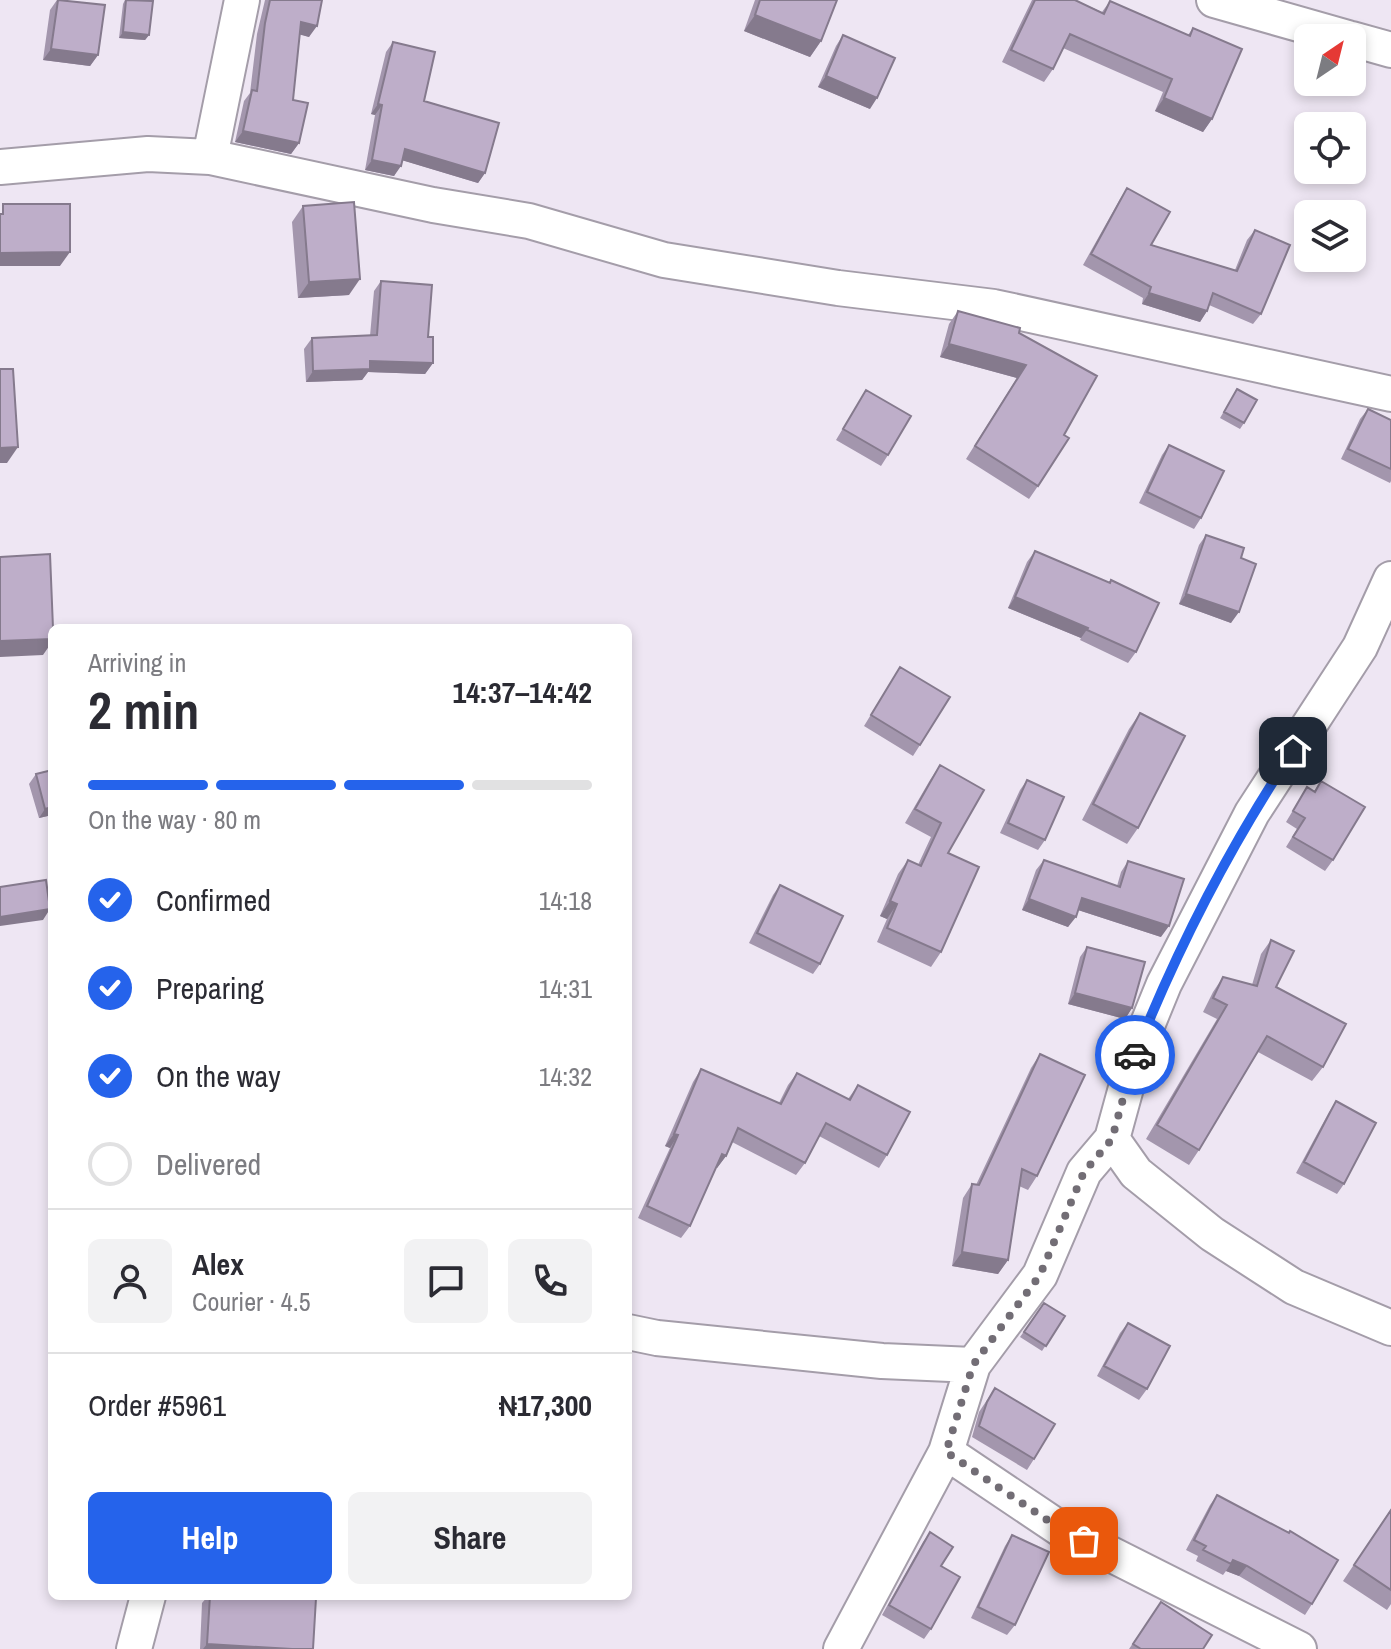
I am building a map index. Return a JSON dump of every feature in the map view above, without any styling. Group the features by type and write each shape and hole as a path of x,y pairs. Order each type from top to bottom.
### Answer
{"street":[{"path":"210,157 242,0"},
{"path":"1214,0 1298,24"},
{"path":"1366,43 1391,50"},
{"path":"0,167 148,154 210,157 433,205 529,221 664,260 838,288 994,307 1391,394"},
{"path":"841,1649 946,1452 973,1365 1040,1275 1084,1172 1112,1139 1135,1055 1164,984 1252,813 1360,647 1391,579"},
{"path":"1112,1139 1136,1173 1212,1234 1294,1287 1391,1328"},
{"path":"632,1333 867,1360 973,1365"},
{"path":"946,1452 1059,1528 1299,1649"},
{"path":"134,1649 147,1600"}],"building":[{"path":"58,0 105,5 98,55 51,49"},
{"path":"126,0 153,1 149,35 123,32"},
{"path":"270,0 322,0 317,26 301,22 293,100 308,103 299,143 243,131 252,90 257,91"},
{"path":"760,0 837,0 821,41 755,15"},
{"path":"1035,0 1075,0 1104,14 1110,1 1190,36 1193,28 1242,49 1212,119 1164,98 1172,79 1070,34 1053,69 1011,50"},
{"path":"843,35 895,58 877,98 826,76"},
{"path":"393,42 435,52 424,101 499,123 485,173 405,149 401,166 372,160 382,105 378,104"},
{"path":"1127,188 1170,212 1151,245 1237,271 1255,230 1290,245 1261,314 1213,293 1207,311 1149,293 1151,287 1091,254"},
{"path":"354,202 360,279 309,282 303,206"},
{"path":"3,204 70,204 70,252 0,253"},
{"path":"381,281 432,285 428,337 433,337 433,363 370,361 370,369 313,371 312,338 377,335"},
{"path":"958,311 1020,328 1019,333 1097,376 1064,435 1069,438 1038,486 975,446 1026,365 949,344"},
{"path":"0,369 13,369 18,447 0,448"},
{"path":"1237,389 1257,400 1244,423 1224,412"},
{"path":"866,390 911,416 888,455 843,429"},
{"path":"1368,409 1391,420 1391,469 1348,449"},
{"path":"1169,445 1224,471 1201,518 1147,492"},
{"path":"1206,535 1244,548 1241,558 1256,564 1239,612 1186,594"},
{"path":"1035,551 1110,583 1111,580 1159,603 1136,652 1015,597"},
{"path":"50,554 53,624 48,624 48,639 0,641 0,557"},
{"path":"900,667 950,697 920,745 871,715"},
{"path":"1140,713 1185,736 1138,828 1093,804"},
{"path":"940,765 984,790 948,853 979,867 941,952 887,928 897,904 890,901 908,860 921,866 941,823 915,809"},
{"path":"48,771 48,808 45,809 36,774"},
{"path":"1027,780 1064,797 1045,840 1008,823"},
{"path":"1321,781 1365,807 1333,860 1293,837 1305,818 1293,811 1307,787 1315,792"},
{"path":"1044,860 1120,887 1128,861 1184,879 1169,926 1082,898 1076,917 1029,899"},
{"path":"46,880 48,909 0,917 0,887"},
{"path":"780,885 843,916 820,964 757,933"},
{"path":"1271,940 1294,951 1276,987 1346,1024 1323,1067 1267,1036 1199,1150 1157,1125 1227,1005 1213,998 1223,977 1257,986"},
{"path":"1087,947 1145,962 1132,1008 1075,993"},
{"path":"1040,1054 1085,1075 1037,1176 1022,1169 1008,1260 962,1252 972,1184 979,1185"},
{"path":"701,1069 781,1104 797,1073 850,1100 858,1085 910,1112 887,1155 826,1123 805,1163 738,1128 726,1156 722,1154 690,1226 647,1206 678,1135 674,1134"},
{"path":"1336,1101 1376,1123 1344,1184 1304,1162"},
{"path":"1044,1303 1065,1316 1046,1346 1024,1332"},
{"path":"1128,1323 1170,1346 1147,1389 1104,1366"},
{"path":"995,1388 1055,1424 1034,1459 979,1426"},
{"path":"1217,1495 1290,1531 1338,1560 1312,1604 1247,1566 1233,1560 1231,1564 1203,1550 1206,1546 1194,1540"},
{"path":"1391,1510 1391,1590 1354,1565"},
{"path":"930,1532 953,1547 941,1566 960,1577 931,1629 889,1605"},
{"path":"1012,1535 1049,1552 1015,1625 978,1607"},
{"path":"210,1600 316,1600 313,1649 207,1644"},
{"path":"1161,1602 1212,1635 1203,1649 1141,1649 1133,1644"}],"way so far":[{"path":"1084,1541 1059,1528 946,1452 973,1365 1040,1275 1084,1172 1112,1139 1135,1055"}],"route":[{"path":"1135,1055 1164,984 1215,883 1252,813 1293,751"}]}
